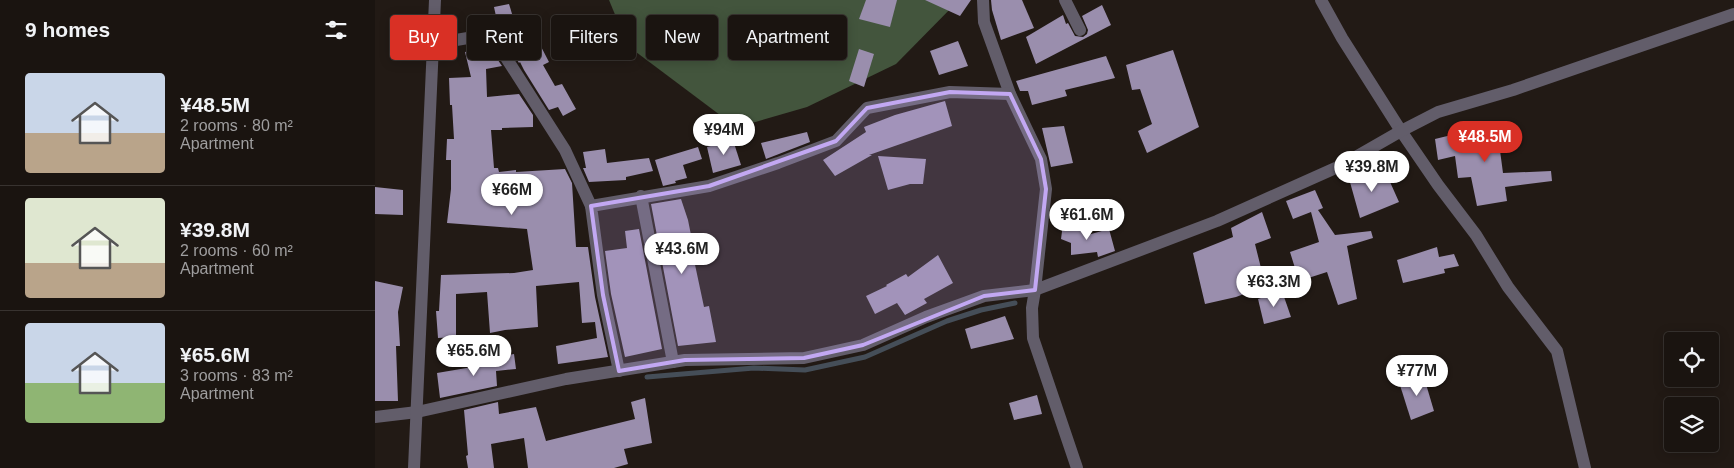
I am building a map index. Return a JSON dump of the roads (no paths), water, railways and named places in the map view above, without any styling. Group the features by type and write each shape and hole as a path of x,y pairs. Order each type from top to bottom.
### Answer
{"street":[{"path":"434,15 435,0"},
{"path":"983,0 984,22 1010,94 1041,160 1046,189 1032,308 1033,338 1077,468"},
{"path":"1065,0 1080,30"},
{"path":"1321,0 1342,38 1401,131 1438,185 1476,235 1508,287 1557,350 1585,468"},
{"path":"375,417 417,412 566,380 685,360 804,358 863,345 925,317 985,296 1035,290 1217,221 1340,166 1438,112 1513,90 1734,14"},
{"path":"457,40 491,34 565,150 591,206 603,295 619,371"},
{"path":"414,468 432,60"},
{"path":"591,206 641,196 709,186 836,141 867,108 950,92 1010,94"},
{"path":"641,196 673,362"}],"waterway":[{"path":"647,377 754,368 805,370 865,357 947,321 981,310 1015,303"}]}
